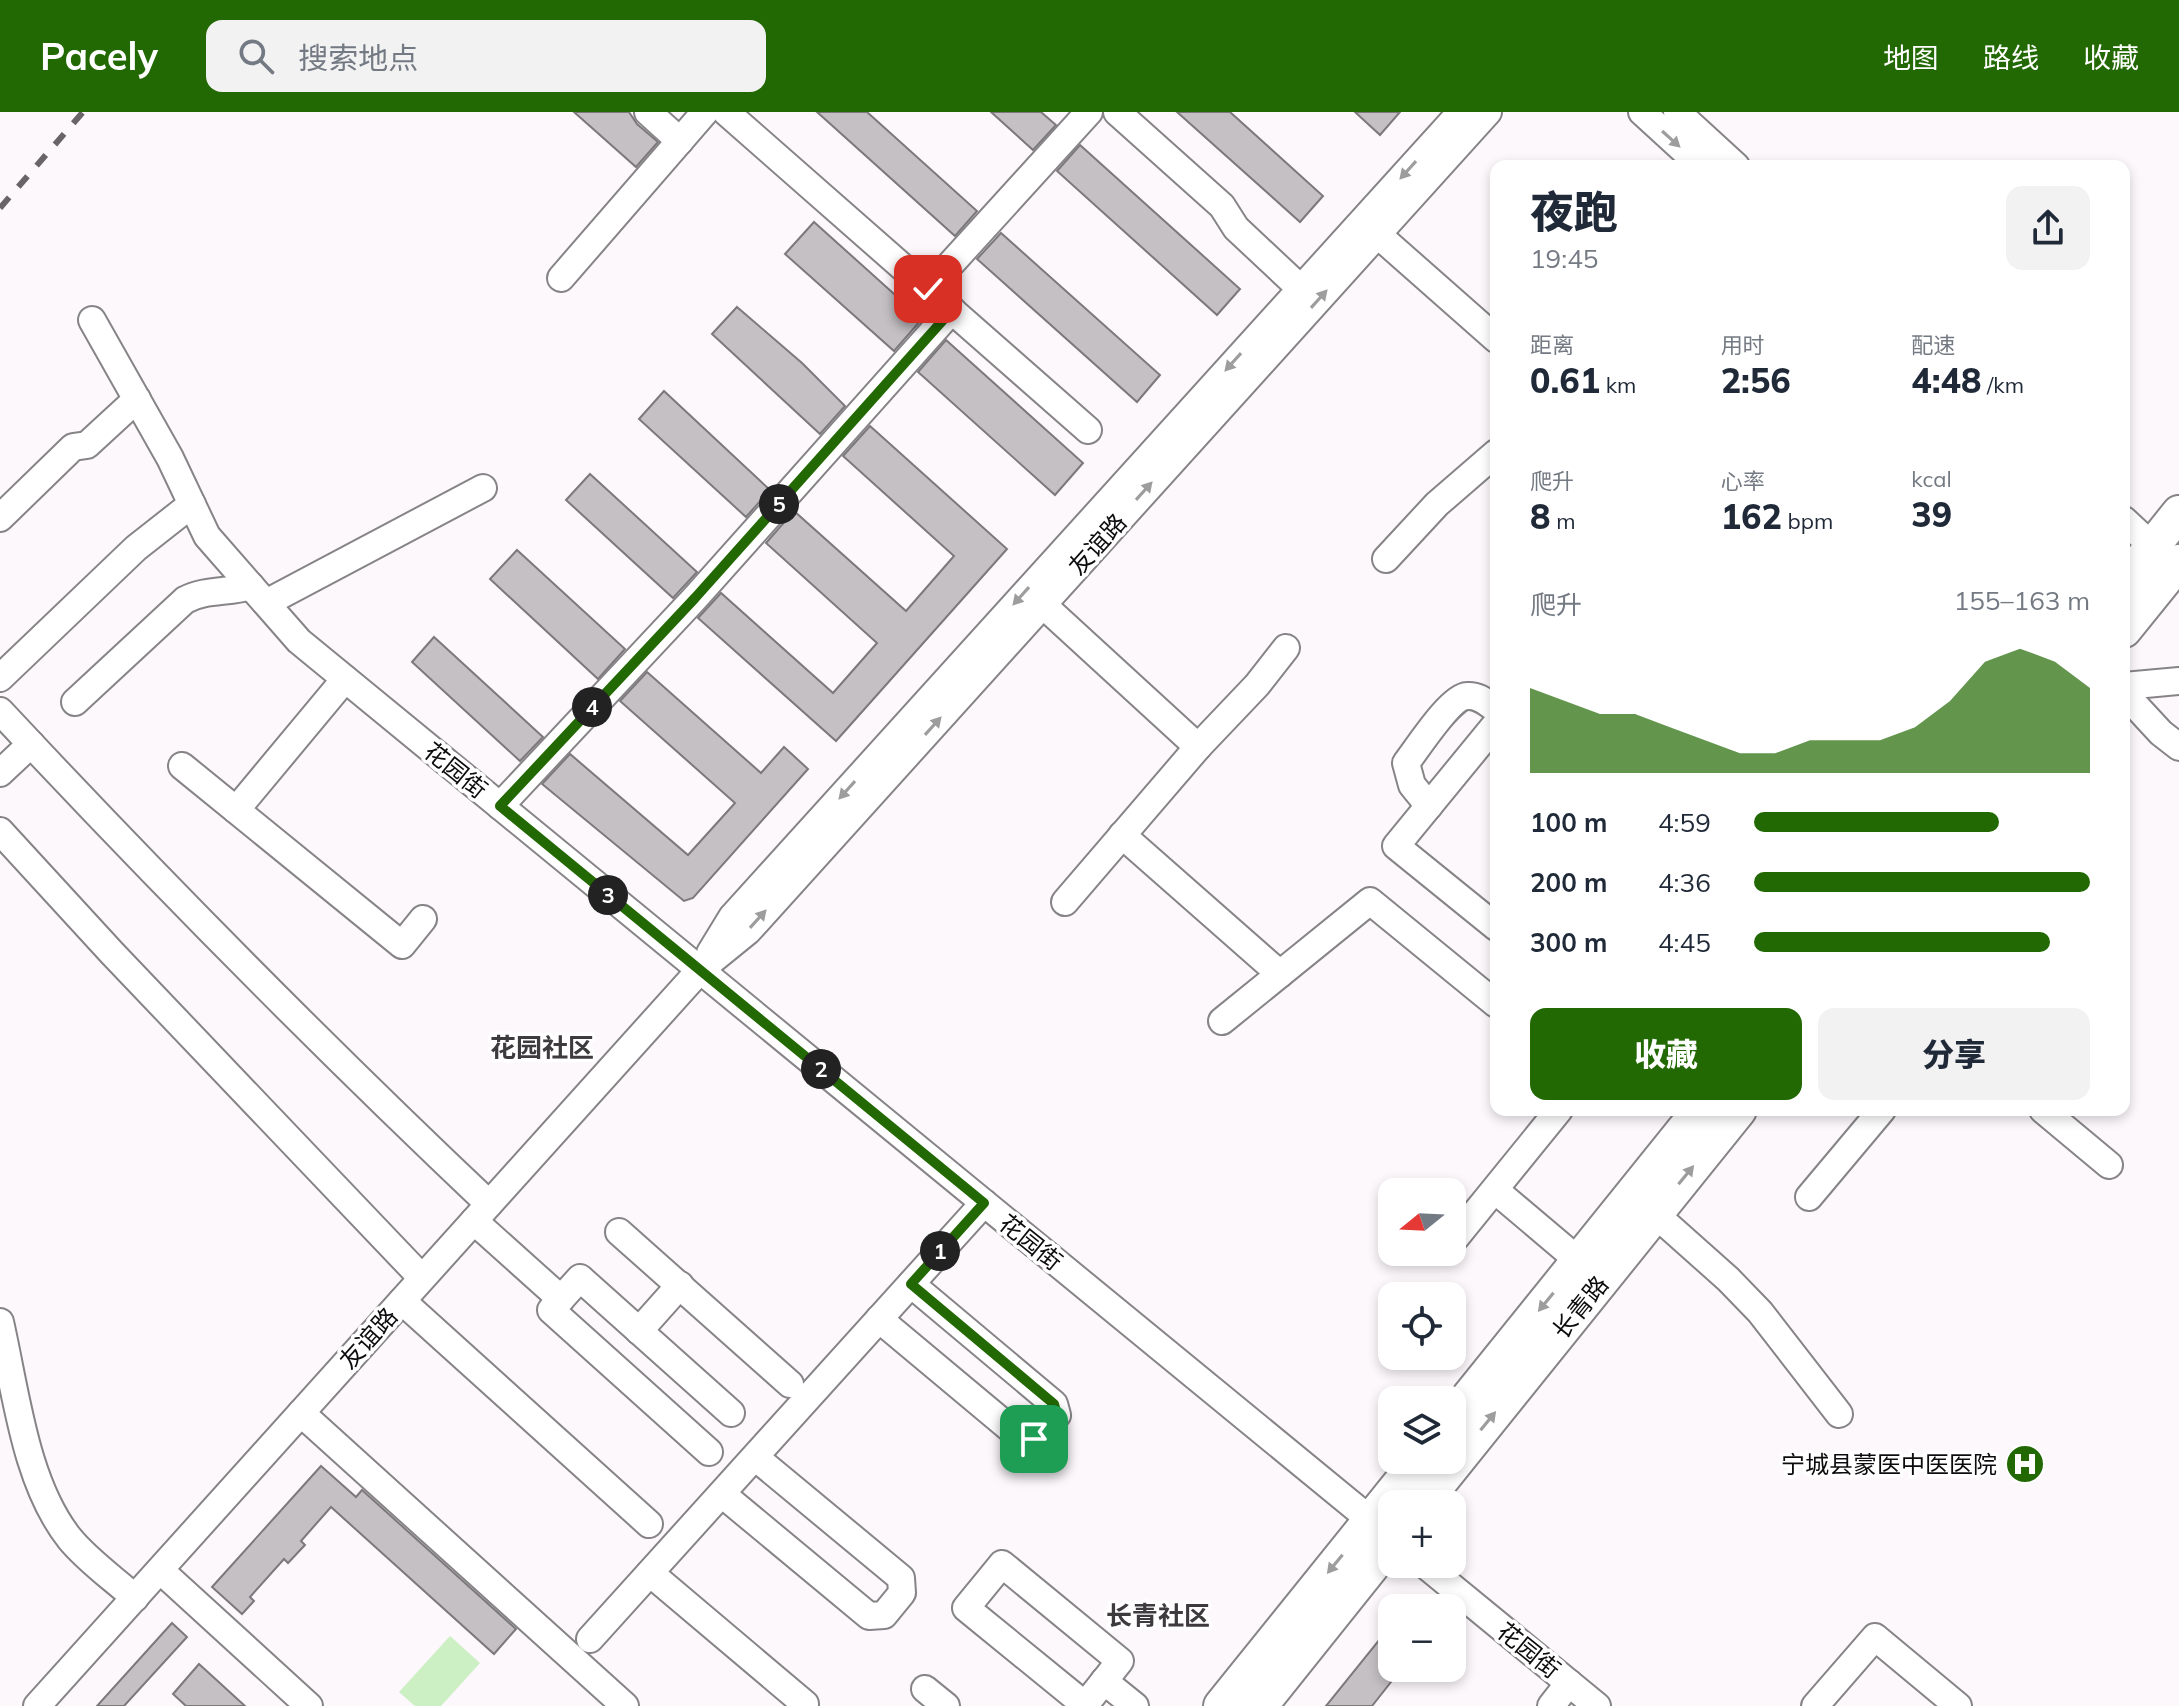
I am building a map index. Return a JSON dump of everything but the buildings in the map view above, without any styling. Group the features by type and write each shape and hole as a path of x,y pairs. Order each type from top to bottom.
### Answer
{"main road":[{"path":"2130,615 2150,565 2179,513"},
{"name":"长青路","path":"1466,1401 1695,1116"},
{"name":"长青路","path":"1433,1490 1734,1116"},
{"path":"1221,1706 1378,1540"},
{"path":"1260,1706 1378,1543"}],"street":[{"path":"648,112 680,141"},
{"path":"561,278 705,112"},
{"path":"928,289 1089,112"},
{"path":"1117,112 1222,206 1236,228 1300,288"},
{"name":"友谊路","path":"700,970 732,917 1461,112"},
{"name":"友谊路","path":"37,1706 700,970 748,931 1488,112"},
{"path":"1642,112 1694,160"},
{"path":"1677,112 1729,160"},
{"path":"743,117 928,289 1088,430"},
{"path":"1377,234 1490,334"},
{"path":"500,806 695,598 952,310"},
{"name":"花园街","path":"92,320 137,399 207,536 299,641 1378,1527"},
{"path":"0,518 73,447 87,445 137,399"},
{"path":"1386,559 1437,504 1490,458"},
{"path":"75,702 185,600 202,593 258,595 483,488"},
{"path":"0,678 136,548 192,504"},
{"path":"2130,530 2150,565"},
{"path":"1042,604 1198,747"},
{"path":"1065,902 1198,747 1257,685 1286,648"},
{"path":"236,810 345,679"},
{"path":"2130,685 2179,681"},
{"path":"1429,806 1412,785 1406,763 1455,701 1467,696 1479,697 1490,716"},
{"path":"2130,699 2161,733 2179,747"},
{"path":"0,711 261,981 561,1299"},
{"path":"1490,730 1396,846 1490,922"},
{"path":"0,773 31,744"},
{"path":"182,766 402,945 423,919"},
{"path":"0,831 295,1147 422,1278"},
{"path":"1122,835 1280,974"},
{"path":"1222,1021 1370,901 1490,999"},
{"path":"1466,1225 1554,1116"},
{"path":"1809,1197 1877,1116"},
{"path":"2050,1116 2109,1165"},
{"path":"1495,1190 1579,1261"},
{"path":"590,1639 984,1203"},
{"path":"1655,1214 1760,1312 1839,1414"},
{"path":"619,1232 790,1384"},
{"path":"709,1452 551,1310 580,1278 731,1413"},
{"path":"879,1319 1025,1441 1034,1439 1057,1415 1054,1404 911,1284"},
{"path":"639,1331 680,1285"},
{"path":"402,1301 649,1524"},
{"path":"0,1322 32,1467 50,1510 73,1542 135,1598"},
{"path":"301,1413 625,1706"},
{"path":"722,1494 869,1616 884,1615 902,1593 901,1578 755,1457"},
{"path":"1002,1564 1120,1661 1104,1681 1085,1705 966,1608 1002,1564"},
{"path":"160,1570 309,1706"},
{"path":"650,1573 805,1704"},
{"name":"花园街","path":"1441,1578 1597,1706"},
{"path":"1815,1706 1875,1637 1958,1706"},
{"path":"1104,1681 1135,1706"},
{"path":"1551,1706 1569,1683"},
{"path":"925,1689 946,1706"}],"green space":[{"path":"450,1636 480,1663 441,1706 415,1706 399,1692"}],"railway":[{"path":"0,208 83,112"}],"place":[{"name":"宁城县蒙医中医医院","path":"2025,1464"}],"district":[{"name":"花园社区","path":"542,1047"},
{"name":"长青社区","path":"1158,1615"}],"route":[{"path":"928,289 952,310 695,598 500,806 984,1203 911,1284 1054,1404 1057,1415 1034,1439"}]}
